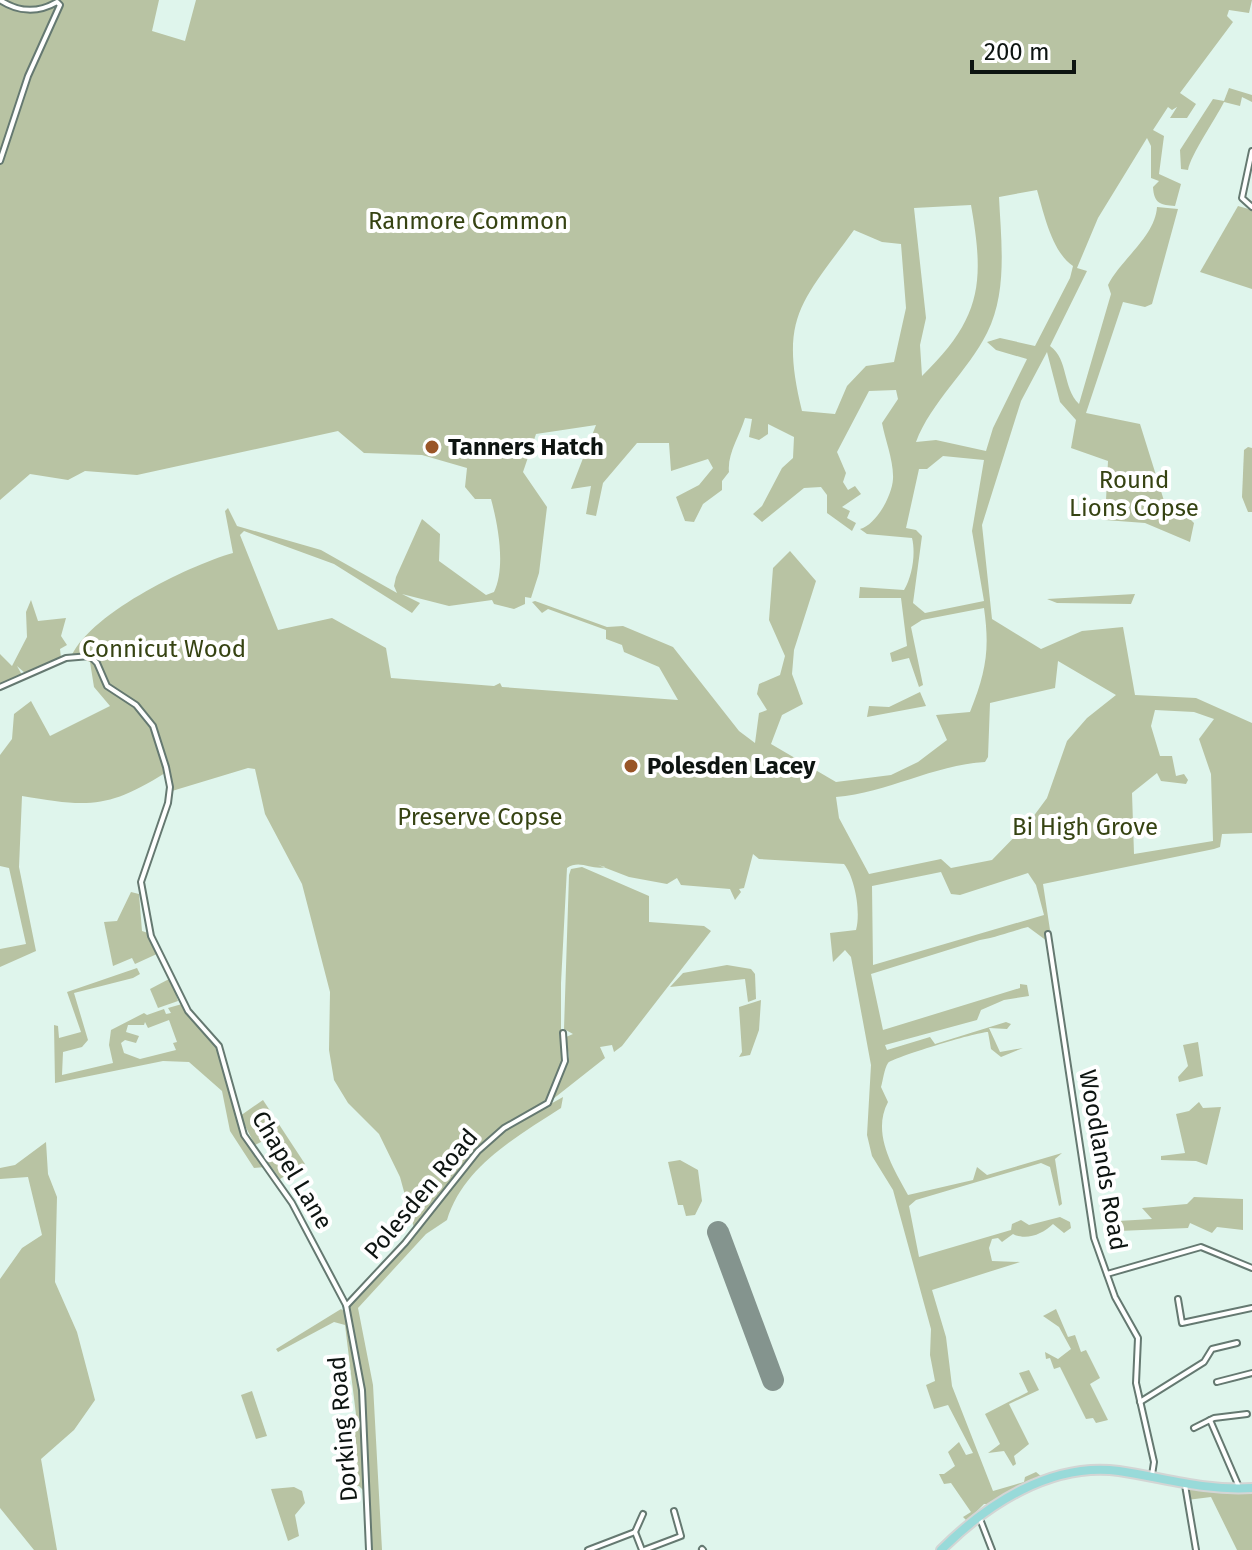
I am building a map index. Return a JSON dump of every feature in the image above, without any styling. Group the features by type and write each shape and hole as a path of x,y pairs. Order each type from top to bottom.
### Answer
{"main road":[{"path":"941,1550 978,1516 1028,1488 1067,1473 1103,1470 1185,1485 1252,1488"}],"street":[{"path":"0,0 28,10 43,9 57,2 60,5 28,76 0,161"},
{"path":"1252,151 1242,198 1252,207"},
{"name":"Chapel Lane","path":"0,687 74,655 93,658 107,686 136,705 153,726 170,787 141,882 151,936 188,1011 219,1046 244,1135 292,1203 326,1261 346,1305"},
{"name":"Woodlands Road","path":"1048,934 1094,1238 1106,1274 1138,1338 1136,1377 1154,1462 1152,1478"},
{"name":"Polesden Road","path":"346,1305 405,1243 478,1151 504,1128 548,1103 565,1061 563,1033"},
{"path":"1106,1274 1201,1247 1252,1268"},
{"path":"1178,1299 1182,1323 1252,1308"},
{"name":"Dorking Road","path":"346,1305 362,1390 369,1550"},
{"path":"1140,1402 1204,1362 1212,1349 1237,1343"},
{"path":"1217,1382 1252,1373"},
{"path":"1194,1428 1210,1420 1247,1414"},
{"path":"1210,1420 1239,1489"},
{"path":"1185,1485 1196,1550"},
{"path":"635,1532 643,1550 682,1534 674,1511"},
{"path":"588,1550 635,1532 643,1514"},
{"path":"978,1516 992,1550"}],"green space":[{"path":"0,0 159,0 152,31 185,41 196,0 1252,0 1249,13 1229,10 1227,16 1233,22 1180,93 1196,104 1187,118 1170,118 1177,107 1172,110 1168,107 1153,130 1164,136 1159,174 1181,184 1175,206 1162,204 1155,197 1153,187 1159,181 1151,178 1151,146 1147,138 1098,218 1077,268 1087,271 1050,346 1060,359 1070,390 1079,404 1111,294 1108,285 1144,238 1155,218 1157,207 1178,209 1152,304 1145,307 1123,302 1086,413 1140,424 1165,504 1182,511 1194,523 1190,542 1145,523 1105,520 1108,461 1071,448 1076,420 1060,402 1047,352 1021,401 982,525 992,619 1041,649 1082,631 1123,627 1135,695 1196,698 1252,723 1252,833 1222,834 1220,847 1214,849 1043,884 1050,930 1046,932 1047,941 1028,927 871,974 883,1030 1020,988 1020,984 1027,985 1029,996 1004,1000 981,1010 977,1020 885,1045 887,1050 930,1037 935,1044 1006,1022 1011,1024 1007,1029 989,1028 1000,1052 1023,1048 1001,1057 991,1049 988,1032 952,1040 893,1060 888,1063 881,1087 888,1102 882,1126 886,1151 908,1195 973,1180 977,1167 987,1175 1062,1153 1055,1159 1062,1204 1059,1206 1050,1167 1041,1163 916,1200 909,1206 919,1257 1011,1230 1012,1224 1021,1220 1029,1225 1060,1217 1070,1222 1071,1228 1064,1233 1053,1224 1034,1235 1023,1237 1013,1234 1002,1242 998,1238 992,1239 989,1248 992,1261 1020,1262 932,1290 946,1337 952,1386 993,1491 1024,1482 1025,1477 1036,1472 1042,1477 991,1504 984,1504 967,1521 963,1517 971,1512 951,1483 944,1484 939,1474 955,1466 948,1452 959,1442 966,1455 973,1453 948,1405 934,1409 926,1385 935,1381 930,1355 931,1329 893,1190 872,1156 867,1135 871,1065 851,957 845,950 833,962 830,933 856,930 856,896 844,864 759,859 753,854 744,888 739,889 741,892 735,900 730,889 681,885 677,878 667,884 629,877 604,867 577,865 567,868 561,983 561,1069 547,1101 481,1145 414,1228 400,1177 379,1134 348,1103 334,1080 329,1050 330,992 302,884 265,814 255,769 248,768 172,791 168,789 165,773 128,793 96,802 64,802 22,796 19,867 36,951 0,967 0,949 26,944 9,868 0,866 0,755 12,739 14,714 31,701 50,736 110,706 94,687 90,662 81,658 70,660 79,643 116,610 140,595 190,569 233,553 225,511 228,508 237,526 321,550 397,593 394,586 396,577 422,519 440,534 439,561 486,595 494,592 500,558 494,509 491,499 475,499 465,487 467,468 422,455 364,453 338,431 137,475 85,471 68,480 30,474 0,500","holes":["1037,190 1054,242 1073,266 1070,278 1035,346 1000,338 987,342 996,350 1027,359 993,428 986,451 936,440 916,442 931,413 987,333 998,300 1002,266 999,197","971,205 978,257 974,298 957,336 922,376 920,345 926,318 914,208","854,230 882,242 901,244 906,308 894,362 866,366 847,386 835,414 802,411 795,379 794,332 808,295","896,390 898,399 882,423 892,465 892,486 877,516 860,529 867,534 912,538 912,565 904,590 860,587 859,598 901,598 907,646 890,653 892,662 909,658 919,687 923,685 911,627 922,620 984,608 987,636 985,661 970,712 936,715 947,740 918,762 891,775 836,782 771,744 782,715 803,704 792,674 794,650 816,581 790,551 773,568 769,620 785,656 780,675 759,684 757,694 767,710 759,713 755,743 739,731 673,647 623,626 607,627 535,601 532,602 542,613 548,609 606,630 606,639 622,645 624,652 659,667 678,700 502,687 500,683 494,686 391,678 386,648 332,618 278,630 240,535 244,531 334,564 412,613 420,603 402,594 449,606 492,600 494,604 514,609 525,604 525,597 531,598 539,573 547,507 523,472 536,434 596,425 571,489 591,486 586,514 596,516 603,483 637,443 669,443 671,471 708,459 713,468 699,485 676,497 685,521 694,522 703,504 722,490 722,481 729,472 732,451 745,418 752,419 749,437 759,440 768,434 768,424 794,437 793,458 782,468 762,506 753,514 762,522 804,488 821,487 827,495 827,513 852,531 856,523 847,518 850,511 842,507 861,494 855,486 848,490 843,482 846,473 837,452 869,391","943,456 984,460 972,531 984,601 925,613 913,603 922,536 916,530 906,528 919,469 927,469","1058,661 1116,695 1087,718 1067,741 1047,798 1030,821 992,860 951,868 941,859 869,874 839,818 836,797 873,790 947,768 985,762 988,757 990,703 1055,688","1155,710 1194,712 1214,719 1199,739 1211,774 1213,841 1134,854 1132,793 1157,773 1161,781 1186,784 1188,780 1184,774 1176,776 1172,756 1160,756 1151,726","941,872 951,894 960,895 1028,873 1036,885 1044,915 873,965 872,886"]},
{"path":"1229,88 1252,95 1252,102 1242,97 1240,106 1224,102 1188,170 1181,169 1180,150 1213,99 1224,101"},
{"path":"1238,206 1252,210 1252,289 1200,272"},
{"path":"1252,448 1252,512 1248,512 1242,497 1244,450"},
{"path":"1135,594 1131,604 1057,603 1047,599"},
{"path":"31,600 38,621 66,618 61,636 67,645 60,649 61,658 25,673 17,666 22,675 0,687 0,654 12,666 27,637 26,612"},
{"path":"920,692 926,706 867,717 869,706 889,707"},
{"path":"582,867 649,896 649,922 704,926 711,931 622,1046 614,1052 612,1045 600,1047 605,1058 553,1099 569,1057 566,1037 573,1034 564,1029 569,875 571,869"},
{"path":"131,892 139,894 142,931 148,933 159,953 135,964 132,958 113,966 104,922 117,921"},
{"path":"727,965 751,969 755,974 756,999 748,1002 745,979 670,987 683,973"},
{"path":"137,968 140,974 74,993 88,1040 82,1047 63,1052 62,1075 113,1063 109,1045 111,1030 144,1013 147,1015 164,1009 166,1014 171,1013 168,1008 182,1004 218,1047 243,1135 265,1167 254,1168 230,1131 222,1091 189,1062 163,1061 55,1083 54,1025 58,1026 59,1038 81,1032 67,992","holes":["169,1020 177,1042 173,1043 176,1050 140,1059 124,1053 121,1043 125,1040 136,1043 139,1036 126,1032 128,1025 144,1025 145,1022 148,1028"]},
{"path":"171,978 178,1001 158,1008 150,989"},
{"path":"761,1000 759,1030 750,1055 739,1057 742,1052 739,1007"},
{"path":"1198,1042 1203,1076 1179,1082 1178,1077 1188,1066 1183,1045"},
{"path":"563,1097 561,1108 509,1142 478,1169 465,1184 447,1220 426,1234 358,1308 373,1385 382,1550 371,1550 364,1395 348,1306 403,1247 480,1151 506,1129"},
{"path":"263,1100 305,1164 280,1179 265,1158 270,1154 263,1141 255,1145 240,1116"},
{"path":"1199,1102 1203,1108 1221,1107 1207,1165 1196,1161 1161,1160 1161,1156 1185,1153 1176,1114 1189,1111"},
{"path":"46,1142 48,1174 57,1197 55,1282 77,1332 95,1400 74,1430 41,1459 57,1550 34,1550 0,1508 0,1279 22,1248 42,1235 28,1177 0,1179 0,1168 15,1165"},
{"path":"680,1160 698,1170 702,1201 695,1215 686,1216 683,1205 678,1205 668,1162"},
{"path":"1194,1197 1243,1199 1243,1230 1217,1227 1212,1233 1190,1223 1188,1228 1119,1231 1118,1221 1152,1219 1142,1208 1187,1204"},
{"path":"341,1309 345,1312 361,1393 364,1491 359,1486 348,1486 348,1466 359,1463 348,1463 347,1432 358,1431 345,1325 334,1322 278,1352 276,1349"},
{"path":"1056,1309 1068,1337 1075,1335 1081,1352 1086,1350 1100,1378 1090,1384 1108,1420 1096,1423 1093,1418 1086,1419 1060,1367 1054,1369 1050,1358 1046,1359 1045,1352 1058,1359 1071,1349 1059,1327 1043,1316"},
{"path":"1029,1370 1039,1390 1009,1404 1029,1444 1014,1456 1016,1464 1013,1466 1004,1451 988,1453 1000,1444 985,1414 1028,1392 1019,1373"},
{"path":"252,1391 267,1436 256,1439 241,1395"},
{"path":"294,1487 302,1491 305,1503 295,1515 299,1536 288,1541 271,1489"},
{"path":"1191,1488 1252,1492 1207,1493 1252,1493 1252,1550 1237,1550 1211,1497 1187,1500 1187,1491"}],"runway":[{"path":"718,1232 773,1380"}],"place":[{"name":"Tanners Hatch","path":"432,447"},
{"name":"Polesden Lacey","path":"631,766"}],"park label":[{"name":"Ranmore Common","path":"468,221"},
{"name":"Round Lions Copse","path":"1134,494"},
{"name":"Connicut Wood","path":"164,649"},
{"name":"Preserve Copse","path":"480,817"},
{"name":"Bi High Grove","path":"1085,827"}]}
